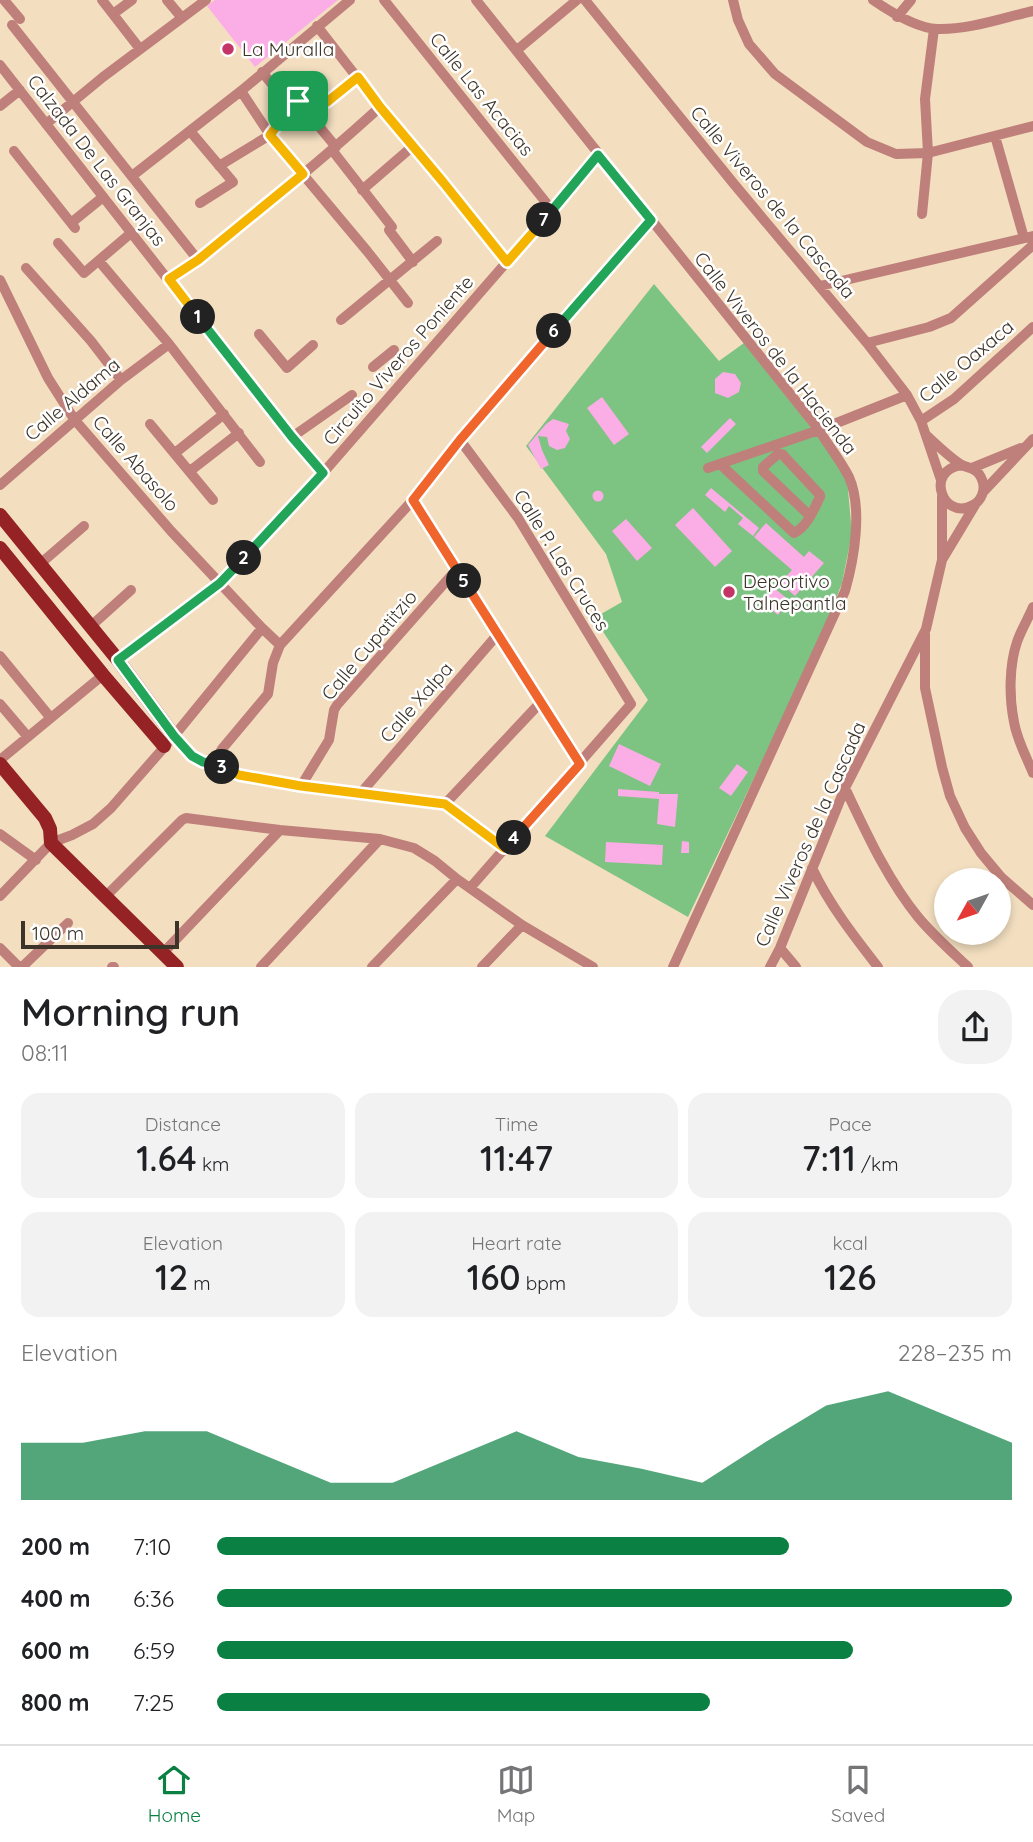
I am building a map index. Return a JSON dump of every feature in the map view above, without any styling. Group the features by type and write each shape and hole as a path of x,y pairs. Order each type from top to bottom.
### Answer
{"main road":[{"path":"0,515 118,660 169,741"},
{"path":"0,548 103,675 169,741"},
{"path":"0,762 45,818 50,829 51,843 177,967"}],"street":[{"path":"4,0 16,22 74,102 198,260"},
{"path":"102,0 140,50"},
{"path":"113,14 132,0"},
{"path":"167,0 182,18"},
{"path":"46,124 206,0"},
{"path":"132,176 241,91 350,0"},
{"name":"Calle Las Acacias","path":"384,0 552,210"},
{"name":"Calle Viveros de la Hacienda","path":"476,0 819,430 849,477 854,497 856,534 852,568 845,591 673,967"},
{"path":"517,50 577,0"},
{"name":"Calle Viveros de la Cascada","path":"585,0 907,395 921,421 942,480"},
{"path":"733,0 738,20 749,44 775,74 867,142 896,154 928,153 1033,126"},
{"path":"873,0 897,17 934,29 974,26 1033,10"},
{"path":"897,17 911,0"},
{"path":"317,26 507,262"},
{"path":"922,214 928,153 925,99 934,29"},
{"name":"Calzada De Las Granjas","path":"0,65 323,473"},
{"path":"262,72 295,104 334,149 390,229 417,258"},
{"path":"219,166 270,135 295,104 314,88 327,102 358,77"},
{"path":"0,106 20,90"},
{"path":"241,91 270,135 408,303"},
{"path":"169,279 198,260 334,149 380,107"},
{"path":"190,131 233,182 200,203"},
{"path":"995,136 1030,240"},
{"path":"362,190 413,146"},
{"path":"14,151 73,226 103,197"},
{"name":"Circuito Viveros Poniente","path":"118,660 220,583 323,473 598,155"},
{"path":"218,764 222,749 268,694 273,663 281,645 413,500 460,440 651,220"},
{"path":"58,243 84,273 131,233"},
{"path":"820,286 1030,240"},
{"path":"867,343 929,327 951,318 1030,240"},
{"path":"341,320 437,241"},
{"path":"99,261 138,305 260,462"},
{"path":"26,268 91,341 121,380"},
{"name":"Calle Abasolo","path":"0,280 48,378 74,419 220,583 281,645"},
{"name":"Calle Oaxaca","path":"921,421 954,399 1033,327"},
{"path":"259,334 286,368 313,345"},
{"name":"Calle Aldama","path":"0,485 74,419 169,344"},
{"path":"373,367 394,350"},
{"path":"292,437 352,395"},
{"path":"708,468 819,430 907,395"},
{"path":"175,453 223,414"},
{"path":"150,424 213,500"},
{"path":"190,471 239,433"},
{"path":"925,433 979,473 984,491"},
{"name":"Calle P. Las Cruces","path":"460,440 518,518 631,702 580,764"},
{"path":"1030,442 984,491 975,505 966,509 957,508 948,504 942,496 940,488 947,471 1030,442"},
{"path":"720,464 792,532 798,532 802,529 810,516 821,496 782,454 778,454 763,467 763,471 810,516"},
{"name":"Calle Viveros de la Cascada","path":"770,967 845,789 926,629 942,560 942,496"},
{"path":"413,500 580,764 470,888"},
{"name":"Calle Viveros de la Cascada","path":"942,560 975,505"},
{"path":"40,565 84,526"},
{"name":"Calle Cupatitzio","path":"301,786 330,740 337,705 457,569"},
{"path":"91,626 131,590"},
{"path":"1033,607 1017,642 1011,698 1014,722 1033,773"},
{"path":"0,896 51,843 93,824 111,808 262,628"},
{"path":"926,629 925,688 950,796 965,828 981,853 1001,877 1033,905"},
{"name":"Calle Xalpa","path":"360,794 498,634"},
{"path":"0,656 50,717"},
{"path":"0,762 50,717 103,675"},
{"path":"445,804 541,702"},
{"path":"0,704 27,737"},
{"path":"169,741 203,762 218,764 239,775 301,786 445,804 504,848"},
{"path":"845,789 896,886 943,945 968,967"},
{"path":"106,897 182,820 190,817 280,830 380,839 414,848 522,925 591,967"},
{"path":"163,953 280,830"},
{"path":"0,834 36,860"},
{"path":"261,967 380,839"},
{"path":"812,868 841,919 878,967"},
{"path":"372,967 457,879"},
{"path":"0,948 20,967 68,923"},
{"path":"482,967 522,925"},
{"path":"780,948 796,967"}],"green space":[{"name":"Deportivo Talnepantla","path":"654,284 719,361 744,343 821,440 847,479 852,533 842,583 823,633 688,917 545,836 648,700 594,618 622,602 606,554 526,446"}],"building":[{"path":"215,0 338,0 255,67 207,6"},
{"path":"723,372 735,374 741,383 739,392 728,398 715,393 715,379"},
{"path":"602,397 629,434 614,445 587,408"},
{"path":"730,418 736,424 707,453 701,447"},
{"path":"553,419 569,424 566,431 570,439 565,448 557,450 549,446 547,437 538,436 549,465 541,469 528,445"},
{"path":"711,488 759,528 753,536 738,524 743,518 729,506 725,512 705,495"},
{"path":"598,490 604,496 598,502 592,496"},
{"path":"693,508 732,551 715,567 675,525"},
{"path":"626,519 652,548 637,561 612,531"},
{"path":"766,523 804,557 809,551 824,563 795,596 780,583 792,570 754,537"},
{"path":"774,588 789,600 778,615 762,602"},
{"path":"619,744 661,764 650,786 609,766"},
{"path":"737,764 748,772 731,796 719,788"},
{"path":"618,789 678,794 675,827 657,824 659,799 618,796"},
{"path":"682,841 689,842 689,853 681,853"},
{"path":"606,842 663,845 662,865 605,862"}],"place":[{"name":"La Muralla","path":"228,49"},
{"name":"Deportivo Talnepantla","path":"729,592"}],"route":[{"path":"358,77 507,262 598,155 651,220 460,440 413,500 580,764 504,848 445,804 301,786 239,775 218,764 203,762 192,756 174,736 118,660 220,583 323,473 169,279 198,260 303,174 270,135 298,101 314,88 327,102 358,77"}]}
